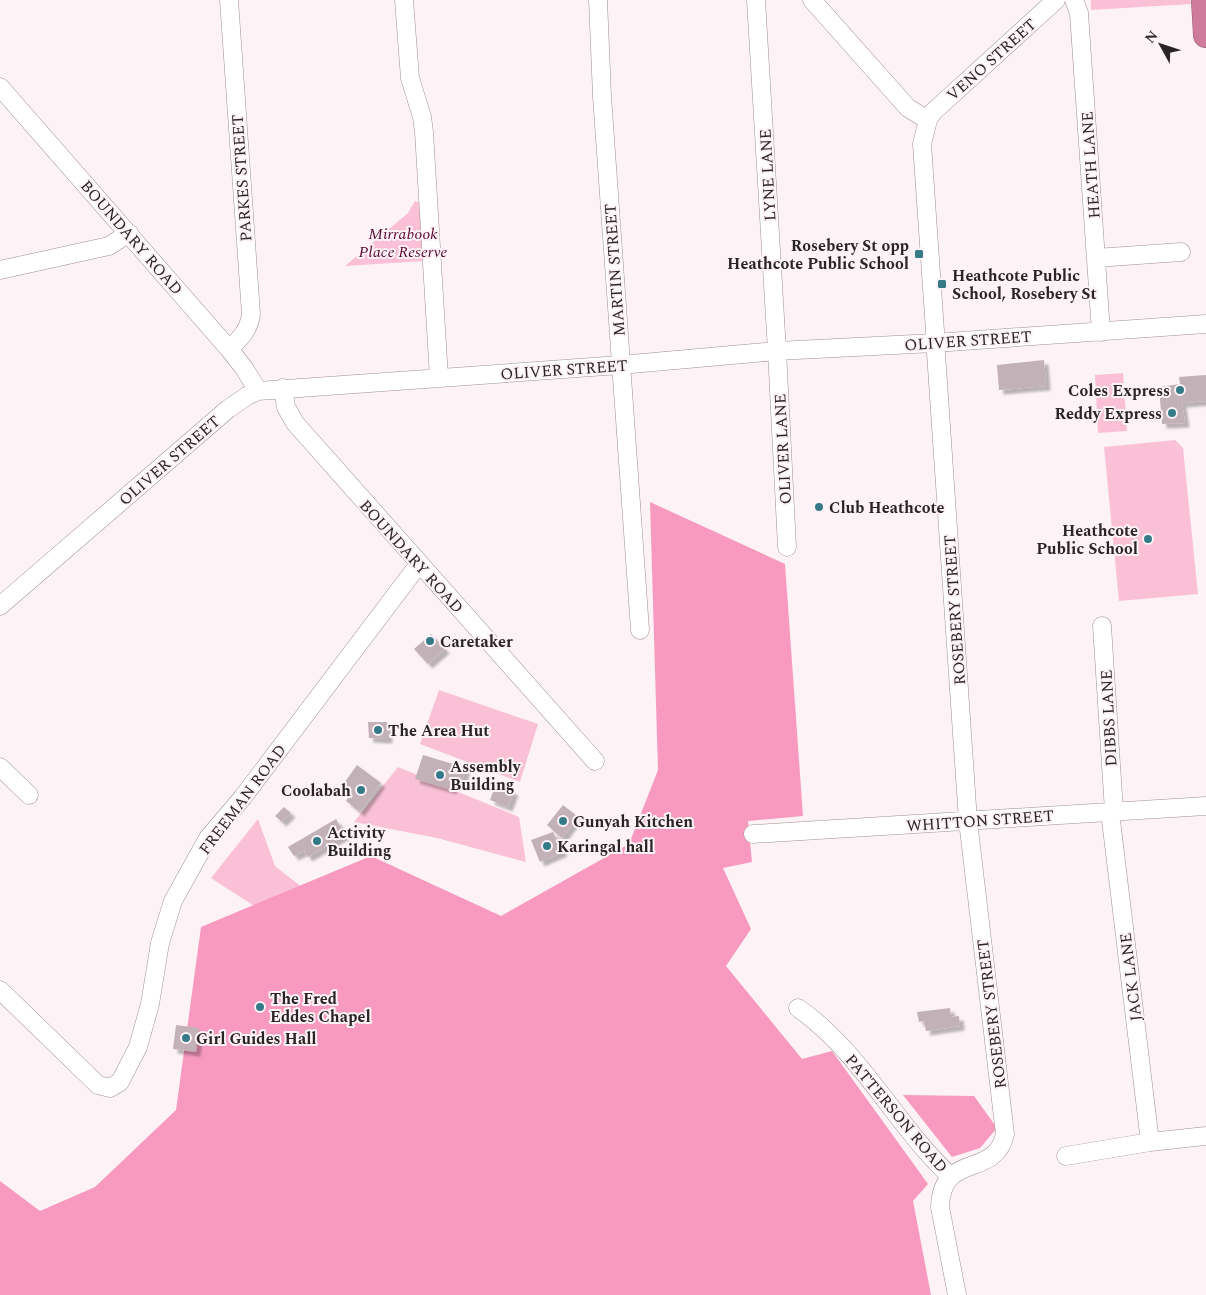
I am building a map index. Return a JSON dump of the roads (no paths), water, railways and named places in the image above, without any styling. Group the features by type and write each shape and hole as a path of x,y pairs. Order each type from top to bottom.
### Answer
{"highway":[{"path":"1204,0 1206,35"}],"street":[{"name":"PARKES STREET","path":"229,0 251,314 250,325 229,349"},
{"path":"404,0 410,78 422,117 439,378"},
{"name":"MARTIN STREET","path":"598,0 602,96 640,630"},
{"name":"LYNE LANE","path":"756,0 777,351"},
{"path":"812,0 908,108 928,120"},
{"name":"VENO STREET","path":"928,120 943,103 1056,0"},
{"name":"HEATH LANE","path":"1074,0 1079,13 1101,332"},
{"name":"BOUNDARY ROAD","path":"0,87 229,349 244,368 258,391"},
{"name":"ROSEBERY STREET","path":"928,120 922,144 935,331 934,343 968,821 1005,1134 1003,1142 994,1155 986,1160 960,1169 950,1176"},
{"path":"0,270 109,246 129,233"},
{"path":"1096,258 1181,252"},
{"name":"OLIVER STREET","path":"0,606 228,409 258,391 620,365 777,351 934,343 1206,324"},
{"name":"OLIVER LANE","path":"777,351 787,547"},
{"name":"BOUNDARY ROAD","path":"283,388 286,408 295,423 590,763"},
{"name":"FREEMAN ROAD","path":"0,990 98,1085 110,1088 120,1082 138,1048 150,1004 160,943 173,901 208,838 243,797 419,564"},
{"name":"DIBBS LANE","path":"1102,626 1112,811"},
{"path":"0,767 29,795"},
{"name":"WHITTON STREET","path":"753,834 1206,806"},
{"name":"JACK LANE","path":"1112,811 1150,1142"},
{"name":"PATTERSON ROAD","path":"798,1008 815,1020 841,1045 932,1158 950,1176 943,1189 940,1207 956,1295"},
{"path":"1066,1156 1150,1142 1206,1136"}],"place":[{"name":"Rosebery St opp Heathcote Public School","path":"919,254"},
{"name":"Heathcote Public School, Rosebery St","path":"942,284"},
{"name":"Coles Express","path":"1180,390"},
{"name":"Reddy Express","path":"1172,413"},
{"name":"Club Heathcote","path":"819,507"},
{"name":"Heathcote Public School","path":"1148,539"},
{"name":"Caretaker","path":"430,641"},
{"name":"The Area Hut","path":"378,730"},
{"name":"Assembly Building","path":"440,775"},
{"name":"Coolabah","path":"361,790"},
{"name":"Gunyah Kitchen","path":"563,821"},
{"name":"Activity Building","path":"317,841"},
{"name":"Karingal hall","path":"547,846"},
{"name":"The Fred Eddes Chapel","path":"260,1007"},
{"name":"Girl Guides Hall","path":"186,1038"}],"park label":[{"name":"Mirrabook Place Reserve","path":"403,242"}]}
